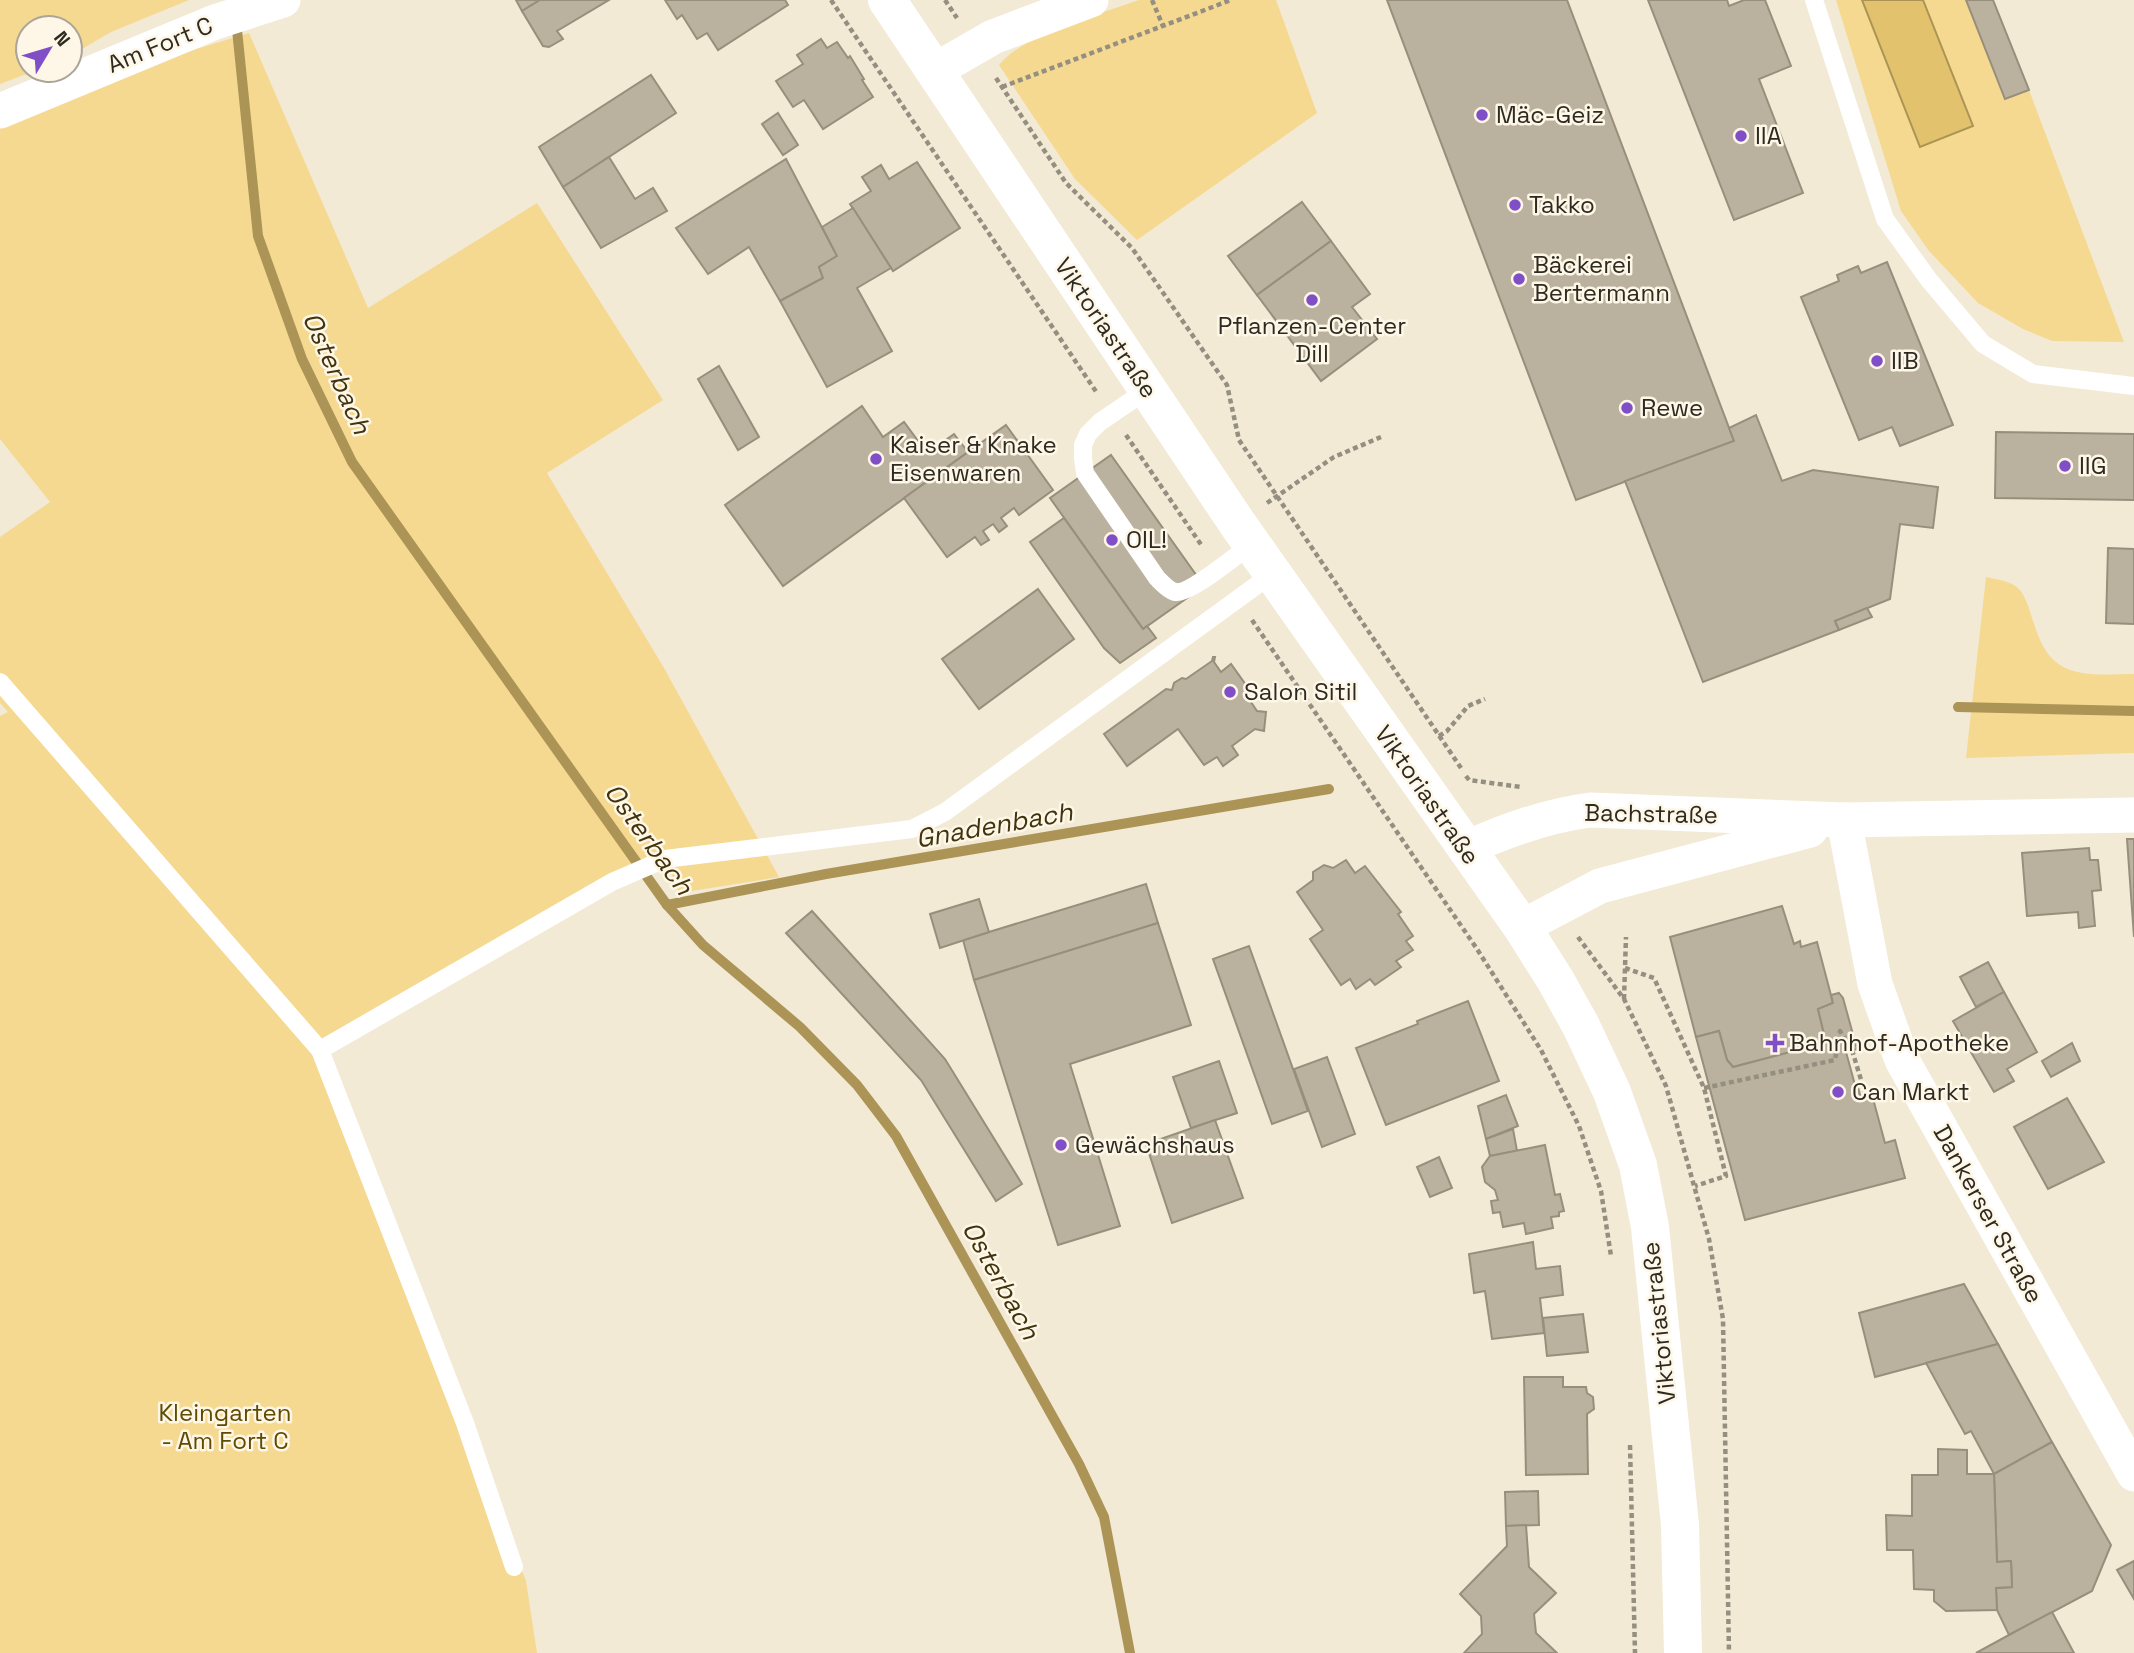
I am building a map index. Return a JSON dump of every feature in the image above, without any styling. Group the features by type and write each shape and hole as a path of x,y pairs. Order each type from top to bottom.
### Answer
{"main road":[{"name":"Viktoriastraße","path":"887,0 1254,547 1522,927 1581,1026 1612,1092 1639,1165 1650,1227 1680,1525 1683,1653"}],"street":[{"name":"Am Fort C","path":"0,111 230,17 283,0"},
{"path":"934,71 993,37 1091,0"},
{"name":"Bachstraße","path":"1465,849 1504,830 1559,814 1590,810 1844,820 2134,815"},
{"name":"Bachstraße","path":"1522,927 1600,886 1844,820"},
{"name":"Dankerser Straße","path":"1844,820 1875,984 1902,1060 2134,1474"}],"lane":[{"path":"1814,0 1885,219 1929,280 1983,344 2033,373 2134,386"},
{"path":"1147,390 1111,414 1088,434 1083,445 1086,473 1157,578 1167,588 1182,592 1254,547"},
{"path":"320,1050 612,882 666,859 912,829 945,812 1090,709 1237,598 1254,547"},
{"path":"0,682 320,1050 465,1423 514,1567"}],"path":[{"path":"831,0 1217,569"},
{"path":"945,0 1066,183 1132,248 1227,385 1239,440 1469,780 1533,789"},
{"path":"1152,0 1163,26"},
{"path":"1002,87 1231,0"},
{"path":"1254,547 1276,496 1334,457 1381,438"},
{"path":"1237,598 1439,893 1541,1050 1579,1126 1601,1191 1612,1258"},
{"path":"1439,736 1447,731 1468,706 1485,699"},
{"path":"1626,937 1624,999 1666,1086 1709,1239 1723,1319 1729,1653"},
{"path":"1625,968 1654,978 1704,1088 1726,1176 1695,1186"},
{"path":"1704,1088 1835,1060 1840,1031 1852,1049 1865,1093"},
{"path":"1630,1432 1635,1653"}],"green space":[{"path":"0,0 189,0 111,32 84,48 84,14 14,14 14,79 0,84"},
{"path":"1139,0 1276,0 1317,113 1137,240 1075,179 999,65 1011,53 1045,34"},
{"path":"1836,0 1966,0 2005,99 2029,90 2124,342 2052,341 2023,329 1978,303 1929,251 1901,211"},
{"name":"Kleingarten - Am Fort C","path":"249,33 368,308 537,203 663,400 547,473 664,668 779,877 679,893 666,859 320,1051 526,1581 537,1653 0,1653 0,716 8,712 0,703 0,537 50,502 0,439 0,126 190,51"},
{"path":"1986,577 2012,584 2019,590 2025,598 2043,645 2060,665 2086,674 2134,674 2134,753 1966,758"}],"shaded area":[{"path":"1862,0 1923,0 1973,126 1920,147"}],"building":[{"path":"516,0 540,0 522,11"},
{"path":"540,0 609,0 557,31 563,39 549,47 543,46 522,11"},
{"path":"665,0 785,0 788,5 718,50 707,33 697,39 682,15 677,19"},
{"path":"1387,0 1567,0 1734,441 1576,500"},
{"name":"IIA","path":"1648,0 1727,0 1729,6 1744,0 1765,0 1791,66 1759,79 1803,193 1734,220"},
{"path":"1966,0 1993,0 2029,90 2005,99"},
{"path":"821,39 827,48 837,42 848,58 850,56 873,97 823,129 804,100 793,107 776,81 803,64 797,55"},
{"path":"651,75 676,113 563,187 539,147"},
{"path":"778,113 798,145 783,155 762,124"},
{"path":"609,157 635,199 653,188 667,211 601,248 563,187"},
{"path":"786,159 837,256 819,267 823,278 780,301 749,247 708,274 676,228"},
{"path":"917,162 960,228 893,271 850,204 871,191 862,177 881,165 889,179"},
{"path":"1302,202 1331,241 1257,295 1228,256"},
{"path":"853,208 891,268 857,288 892,351 827,387 780,301 823,278 819,267 837,256 822,227"},
{"path":"1331,241 1370,294 1352,307 1377,339 1321,381 1257,295"},
{"name":"IIB","path":"1887,262 1953,425 1900,446 1892,427 1859,440 1801,297 1839,281 1837,275 1858,266 1861,273"},
{"path":"719,366 759,437 738,450 698,379"},
{"path":"862,406 883,437 904,422 927,453 954,434 968,452 783,586 725,505"},
{"path":"1756,415 1782,481 1813,470 1938,487 1933,528 1900,524 1890,599 1835,621 1839,630 1703,682 1625,481 1734,441 1729,428"},
{"path":"1006,425 1053,490 1019,515 1014,508 1001,518 1007,526 999,532 993,524 983,531 989,540 981,545 975,537 947,557 904,498"},
{"name":"IIG","path":"1996,432 2134,434 2134,500 1995,498"},
{"path":"1111,455 1204,586 1143,629 1050,498"},
{"path":"1064,518 1143,629 1147,626 1156,638 1120,663 1104,648 1030,542"},
{"path":"2108,548 2134,549 2134,624 2106,623"},
{"path":"1038,589 1074,639 979,709 942,659"},
{"path":"1867,608 1872,617 1839,630 1835,621"},
{"path":"1213,657 1221,672 1231,664 1251,692 1247,696 1257,711 1266,712 1264,731 1255,729 1232,746 1238,755 1223,766 1217,757 1204,765 1178,729 1127,766 1104,734 1166,689 1172,690 1174,683 1182,678 1186,679 1212,661"},
{"path":"2127,839 2134,839 2134,937"},
{"path":"2089,848 2090,860 2098,860 2101,890 2092,891 2095,926 2079,928 2078,912 2027,916 2022,853"},
{"path":"1346,860 1355,873 1365,866 1401,912 1398,914 1413,936 1406,941 1413,950 1396,961 1401,967 1375,985 1370,979 1356,989 1350,979 1341,985 1310,939 1323,930 1297,892 1313,880 1313,872 1324,865 1333,868"},
{"path":"1146,884 1158,923 974,980 963,940"},
{"path":"979,899 989,932 940,948 930,914"},
{"path":"1782,906 1794,944 1800,941 1801,947 1817,942 1833,1003 1818,1009 1824,1034 1817,1045 1733,1067 1727,1060 1719,1031 1696,1037 1670,937"},
{"path":"812,911 945,1059 1022,1184 996,1201 921,1080 786,933"},
{"name":"Gewächshaus","path":"1158,923 1191,1025 1070,1064 1120,1226 1058,1245 974,980"},
{"path":"1249,946 1308,1111 1272,1124 1213,959"},
{"path":"1988,962 2004,992 1976,1007 1960,977"},
{"path":"2004,992 2037,1052 2007,1069 2014,1081 1994,1092 1953,1021"},
{"path":"1839,993 1843,998 1857,1049 1846,1052 1855,1085 1857,1084 1861,1098 1872,1095 1885,1143 1895,1140 1905,1178 1745,1220 1696,1037 1719,1031 1727,1060 1733,1067 1817,1045 1824,1034 1818,1009 1833,1003 1831,995"},
{"path":"1468,1001 1499,1081 1386,1125 1356,1048"},
{"path":"2072,1043 2080,1061 2051,1077 2042,1061"},
{"path":"1327,1057 1355,1134 1322,1147 1294,1069"},
{"path":"1219,1061 1237,1113 1191,1128 1173,1077"},
{"path":"1506,1095 1518,1126 1486,1139 1478,1106"},
{"path":"2067,1098 2104,1162 2048,1189 2014,1127"},
{"path":"1215,1120 1243,1198 1172,1223 1146,1144"},
{"path":"1513,1129 1517,1151 1490,1156 1486,1139"},
{"path":"1545,1145 1555,1195 1560,1194 1564,1211 1559,1212 1559,1216 1551,1217 1553,1228 1526,1234 1524,1223 1503,1227 1500,1212 1493,1213 1491,1201 1498,1200 1495,1190 1485,1182 1482,1167 1490,1156"},
{"path":"1439,1157 1452,1188 1430,1197 1417,1167"},
{"path":"1533,1242 1536,1269 1560,1266 1563,1295 1540,1298 1544,1333 1492,1339 1485,1291 1474,1293 1469,1254"},
{"path":"1964,1284 1998,1344 1875,1377 1859,1313"},
{"path":"1583,1314 1588,1352 1547,1356 1543,1318"},
{"path":"1998,1344 2052,1442 1994,1474 1971,1431 1965,1434 1926,1363"},
{"path":"1524,1377 1563,1377 1563,1387 1586,1387 1587,1393 1593,1397 1594,1409 1587,1414 1588,1474 1526,1475"},
{"path":"2052,1442 2111,1545 2092,1591 2009,1635 1997,1610 1996,1588 2012,1587 2011,1561 1997,1562 1994,1474"},
{"path":"1938,1449 1967,1450 1967,1474 1994,1474 1997,1562 2011,1561 2012,1587 1996,1588 1997,1610 1946,1611 1934,1601 1934,1590 1914,1589 1913,1550 1887,1550 1886,1515 1912,1516 1912,1475 1938,1475"},
{"path":"1538,1491 1539,1525 1506,1526 1505,1492"},
{"path":"1526,1525 1529,1567 1556,1593 1534,1614 1536,1633 1557,1653 1464,1653 1482,1634 1481,1616 1460,1594 1507,1546 1506,1526"},
{"path":"2134,1561 2134,1599 2117,1570"},
{"path":"2052,1612 2074,1653 1976,1653 2009,1635"}],"waterway":[{"name":"Osterbach","path":"236,20 258,236 302,359 352,462 667,905 703,945 800,1027 857,1085 896,1136 1079,1464 1104,1517 1130,1653"},
{"name":"Gnadenbach","path":"1958,707 2134,711"},
{"name":"Gnadenbach","path":"667,905 826,874 1329,789"}],"place":[{"name":"Mäc-Geiz","path":"1482,115"},
{"name":"IIA","path":"1741,136"},
{"name":"Takko","path":"1515,205"},
{"name":"Bäckerei Bertermann","path":"1519,279"},
{"name":"Pflanzen-Center Dill","path":"1312,300"},
{"name":"IIB","path":"1877,361"},
{"name":"Rewe","path":"1627,408"},
{"name":"Kaiser & Knake Eisenwaren","path":"876,459"},
{"name":"IIG","path":"2065,466"},
{"name":"OIL!","path":"1112,540"},
{"name":"Salon Sitil","path":"1230,692"},
{"name":"Bahnhof-Apotheke","path":"1775,1043"},
{"name":"Can Markt","path":"1838,1092"},
{"name":"Gewächshaus","path":"1061,1145"}]}
